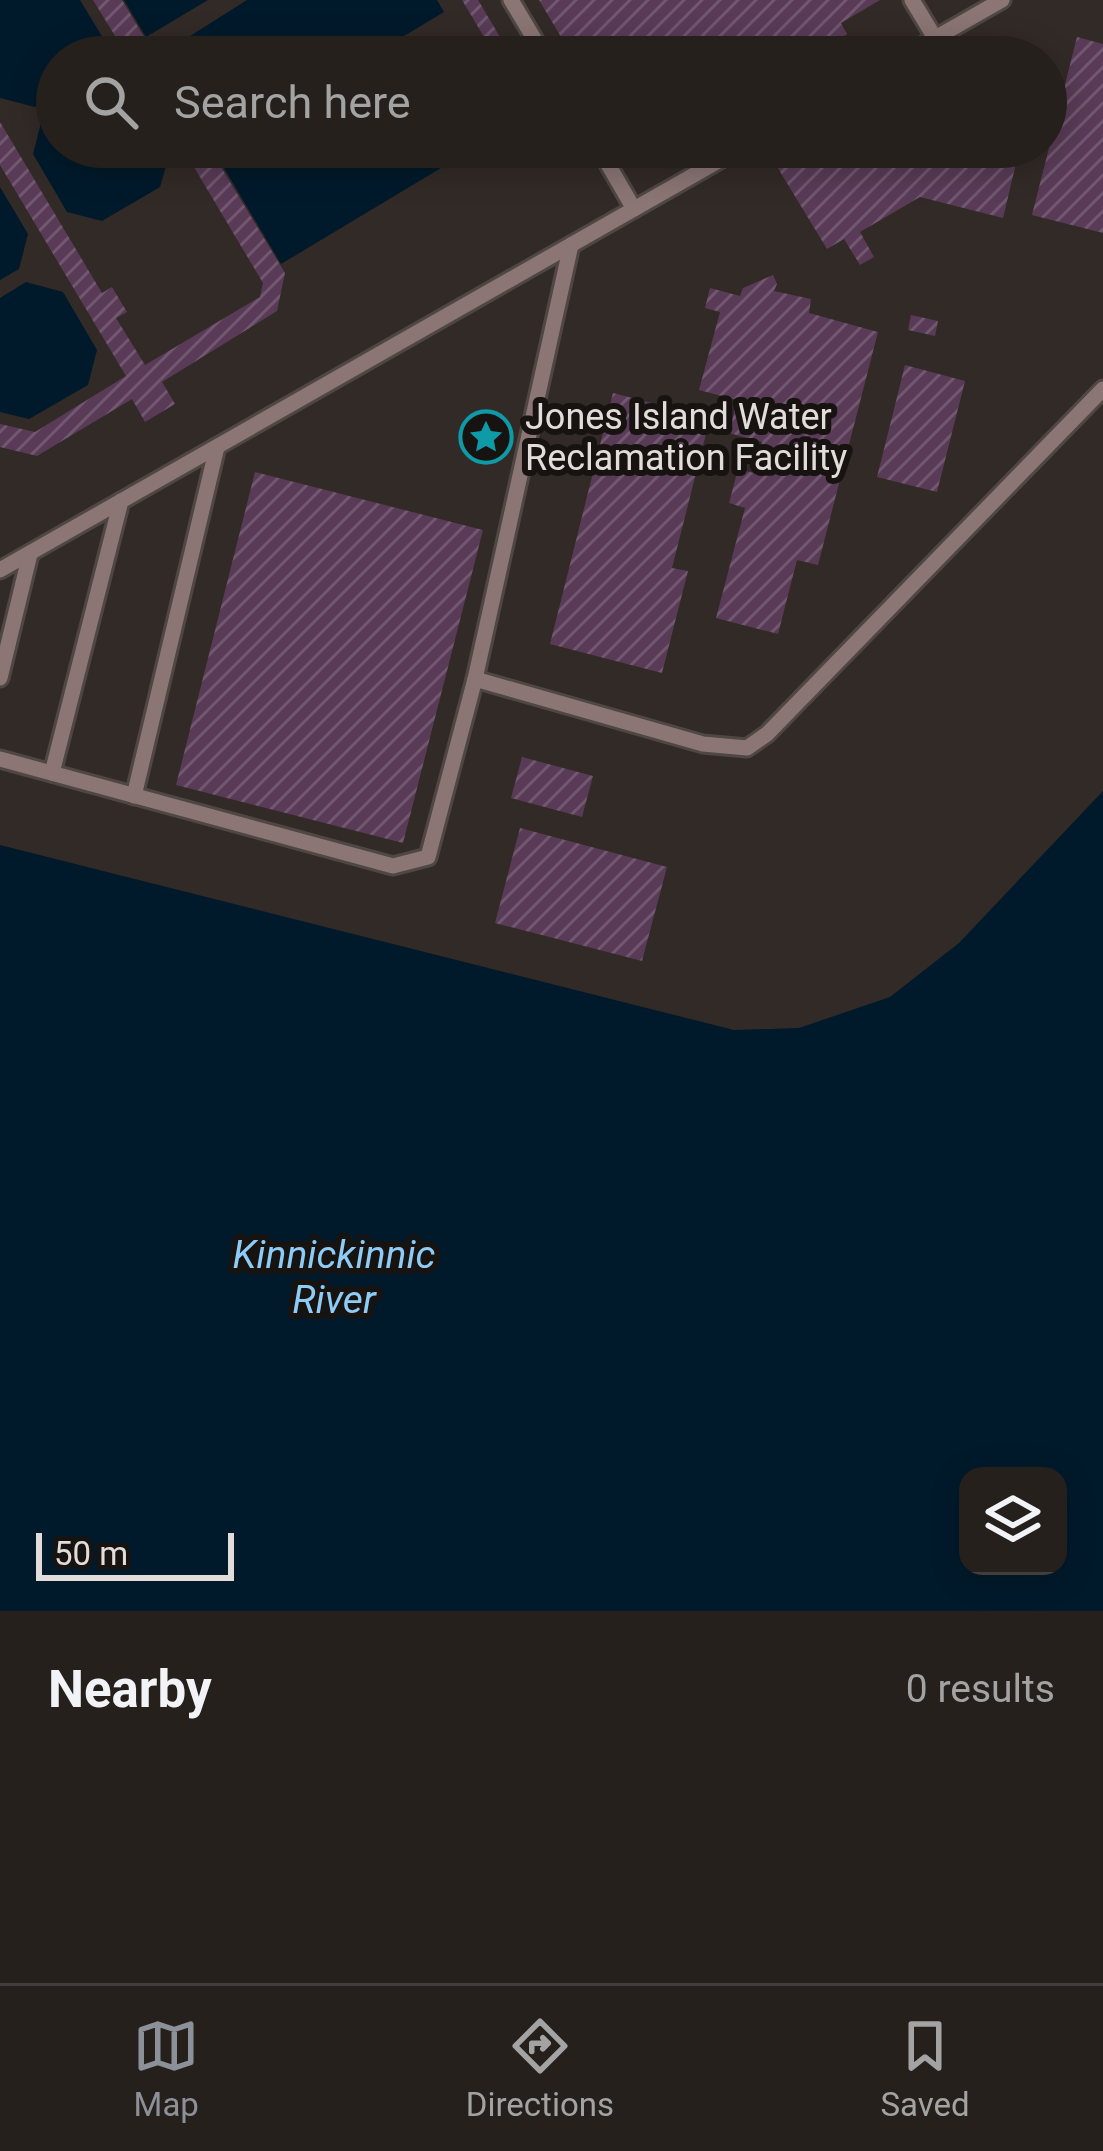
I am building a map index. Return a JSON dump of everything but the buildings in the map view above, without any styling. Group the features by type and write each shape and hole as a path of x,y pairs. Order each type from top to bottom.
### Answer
{"lane":[{"path":"512,0 533,36"},
{"path":"911,0 933,36"},
{"path":"938,36 1002,0"},
{"path":"610,168 634,209"},
{"path":"0,570 706,168"},
{"path":"0,759 393,866 428,857 476,679 571,245"},
{"path":"476,679 703,744 747,748 783,718 1103,389"},
{"path":"134,796 218,447"},
{"path":"52,773 121,501"},
{"path":"0,678 29,554"}],"water":[{"path":"0,0 80,0 102,36 36,36 36,106 0,98"},
{"path":"124,0 208,0 148,36"},
{"path":"247,0 437,0 444,12 404,36 190,36"},
{"path":"41,168 165,168 160,187 102,221 67,212"},
{"path":"224,168 441,168 281,264"},
{"path":"0,187 28,234 19,269 0,280"},
{"path":"26,282 63,292 97,350 88,385 29,419 0,412 0,298"},
{"name":"Kinnickinnic River","path":"1103,791 1103,1611 0,1611 0,845 734,1030 799,1028 890,997 959,943"}],"place":[{"name":"Jones Island Water Reclamation Facility","path":"486,437"}]}
